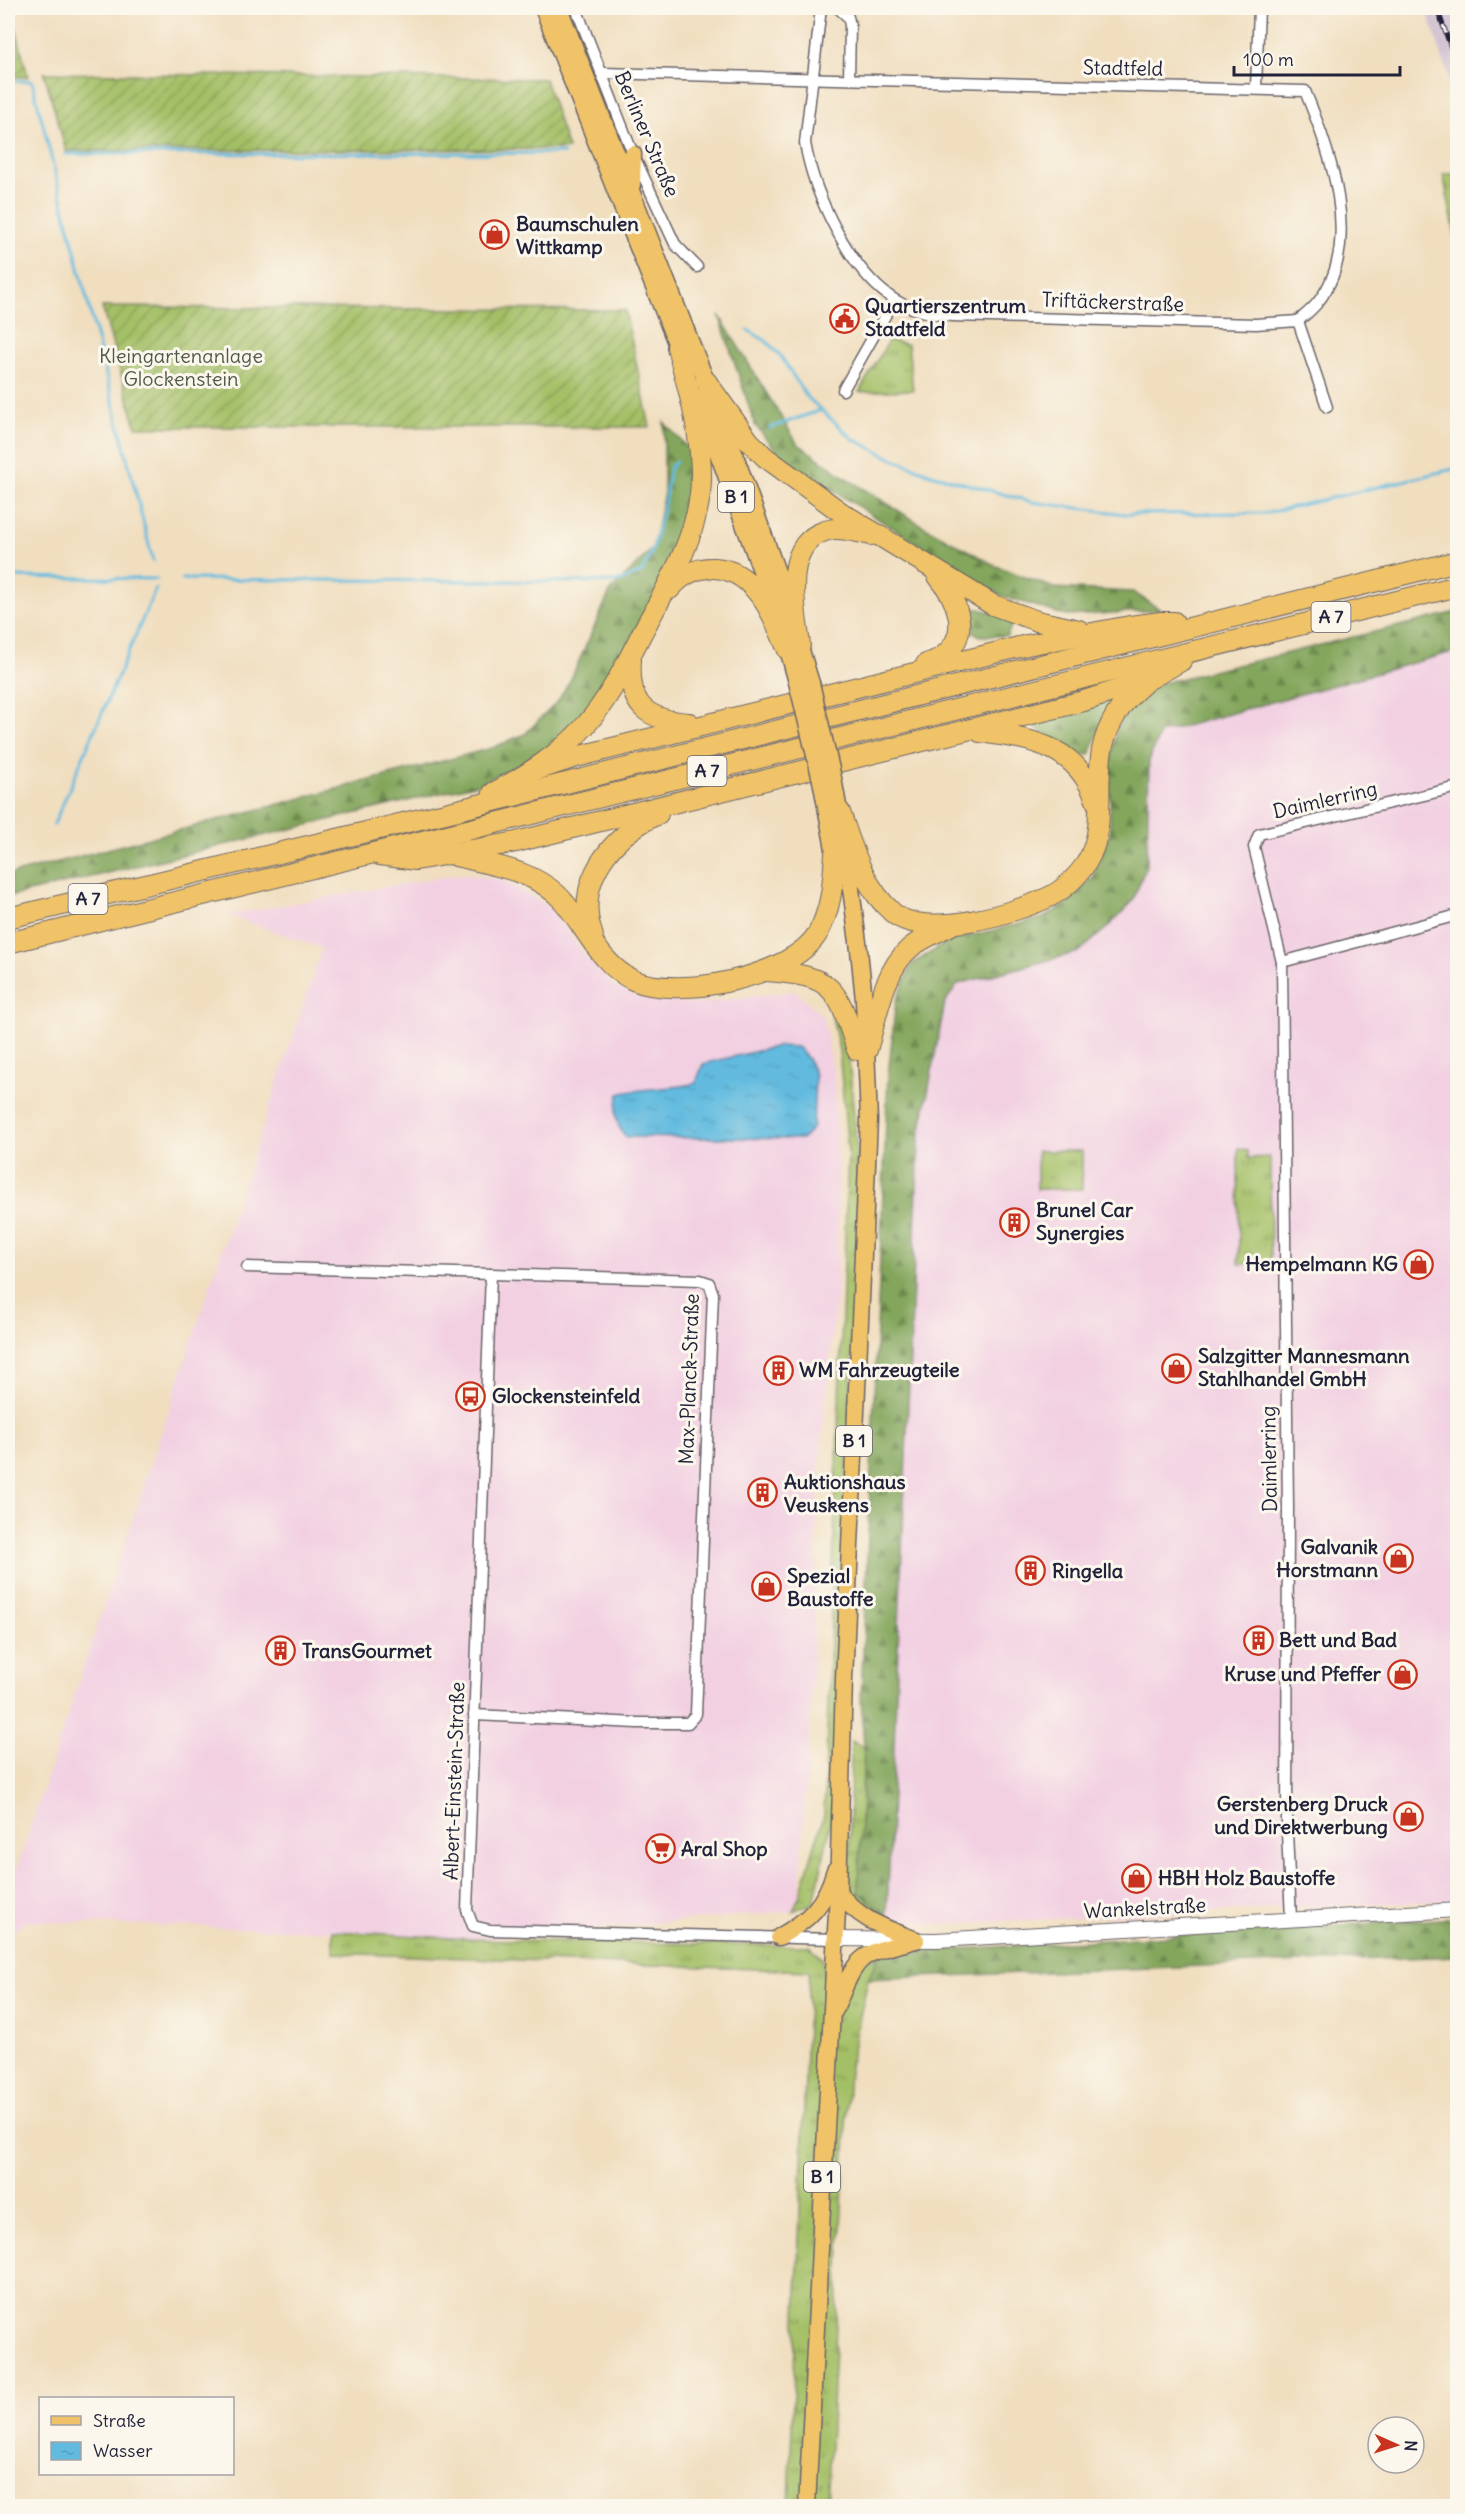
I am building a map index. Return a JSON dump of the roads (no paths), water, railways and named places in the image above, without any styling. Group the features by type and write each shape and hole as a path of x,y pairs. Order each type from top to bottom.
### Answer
{"highway":[{"path":"534,771 564,747 584,727 617,681 660,600 685,548 696,517 701,484 701,450 677,347"},
{"path":"706,381 749,441 765,457 813,493 993,605 1037,621 1090,632"},
{"path":"794,647 794,572 802,549 811,539 824,531 838,529 882,537"},
{"name":"A 7","path":"8,918 462,809 1458,561"},
{"path":"901,676 943,656 954,644 960,626 955,600 930,566"},
{"path":"660,600 677,580 690,572 704,567 719,567 735,573 748,582 759,594 794,647"},
{"name":"A 7","path":"8,943 1458,586"},
{"path":"462,809 534,771 576,757 705,724 1027,645 1090,632 1161,622 1204,624"},
{"path":"369,854 416,860 451,855 688,799 1084,701 1146,681 1205,648"},
{"path":"631,654 630,679 633,695 640,706 653,716 668,722 705,724"},
{"path":"840,812 852,848 866,876 880,900 894,914 918,923 954,923 1033,904 1069,884 1090,856 1098,838 1101,763 1106,738 1123,704 1146,681"},
{"path":"968,730 1034,741 1070,758 1087,779 1100,814"},
{"path":"599,949 588,921 587,907 592,879 598,866 627,832 647,819 688,799"},
{"path":"766,971 804,949 817,934 828,912 835,853"},
{"path":"451,855 501,867 528,876 547,887 563,901 599,949 620,972 652,986 690,988 766,971 802,974 817,978 831,990 843,1006 862,1050"},
{"path":"862,1050 898,961 911,947 954,923"}],"main road":[{"name":"B 1","path":"543,8 794,647"},
{"name":"B 1","path":"559,8 756,512 804,684 827,779 862,1050"},
{"path":"632,192 633,154"},
{"name":"B 1","path":"807,2506 838,1891 844,1668 865,1202 858,940 840,812 827,779"},
{"path":"779,1937 803,1924 814,1912 828,1888 838,1861"},
{"path":"838,1891 858,1914 878,1925 916,1940"},
{"path":"830,2022 849,1977 866,1954 916,1940"}],"street":[{"name":"Berliner Straße","path":"576,8 633,154 675,244 697,267"},
{"name":"Triftäckerstraße","path":"821,8 805,143 815,185 843,244 877,285 894,300 922,312 953,316 1256,324 1298,321"},
{"path":"838,8 848,18 850,25 849,79"},
{"path":"1257,88 1260,8"},
{"name":"Stadtfeld","path":"601,73 1305,91 1316,118 1337,189 1340,242 1328,285 1318,303 1298,321"},
{"path":"843,390 894,300"},
{"path":"1298,321 1327,407"},
{"name":"Daimlerring","path":"1291,1920 1287,1832 1288,1506 1282,962 1254,847 1259,834 1458,787"},
{"path":"1282,962 1458,915"},
{"name":"Max-Planck-Straße","path":"247,1267 700,1280 709,1283 714,1294 696,1714 688,1723 474,1715"},
{"name":"Albert-Einstein-Straße","path":"491,1274 467,1910 473,1926 490,1930 835,1939"},
{"name":"Wankelstraße","path":"835,1939 916,1940 1458,1910"}],"water":[{"path":"778,1046 797,1047 808,1059 815,1075 813,1127 803,1139 626,1137 619,1127 616,1112 619,1094 696,1083 703,1064"}],"waterway":[{"path":"8,81 32,81 153,561"},
{"path":"66,154 564,153"},
{"path":"748,330 766,341 780,355 806,396 853,439 931,474 1032,502 1125,514 1267,513 1458,468"},
{"path":"770,428 821,410"},
{"path":"182,579 618,582 642,572 653,548 670,467 676,462"},
{"path":"8,577 157,579"},
{"path":"54,824 156,588"}],"railway":[{"path":"1437,8 1458,68"}],"place":[{"name":"Baumschulen Wittkamp","path":"495,235"},
{"name":"Quartierszentrum Stadtfeld","path":"844,318"},
{"name":"Brunel Car Synergies","path":"1015,1222"},
{"name":"Hempelmann KG","path":"1419,1264"},
{"name":"Salzgitter Mannesmann Stahlhandel GmbH","path":"1177,1368"},
{"name":"WM Fahrzeugteile","path":"778,1370"},
{"name":"Glockensteinfeld","path":"471,1396"},
{"name":"Auktionshaus Veuskens","path":"763,1493"},
{"name":"Galvanik Horstmann","path":"1399,1559"},
{"name":"Ringella","path":"1031,1571"},
{"name":"Spezial Baustoffe","path":"766,1587"},
{"name":"Bett und Bad","path":"1258,1640"},
{"name":"TransGourmet","path":"281,1651"},
{"name":"Kruse und Pfeffer","path":"1402,1674"},
{"name":"Gerstenberg Druck und Direktwerbung","path":"1409,1816"},
{"name":"Aral Shop","path":"660,1849"},
{"name":"HBH Holz Baustoffe","path":"1137,1878"}],"park label":[{"name":"Kleingartenanlage Glockenstein","path":"181,368"}]}
